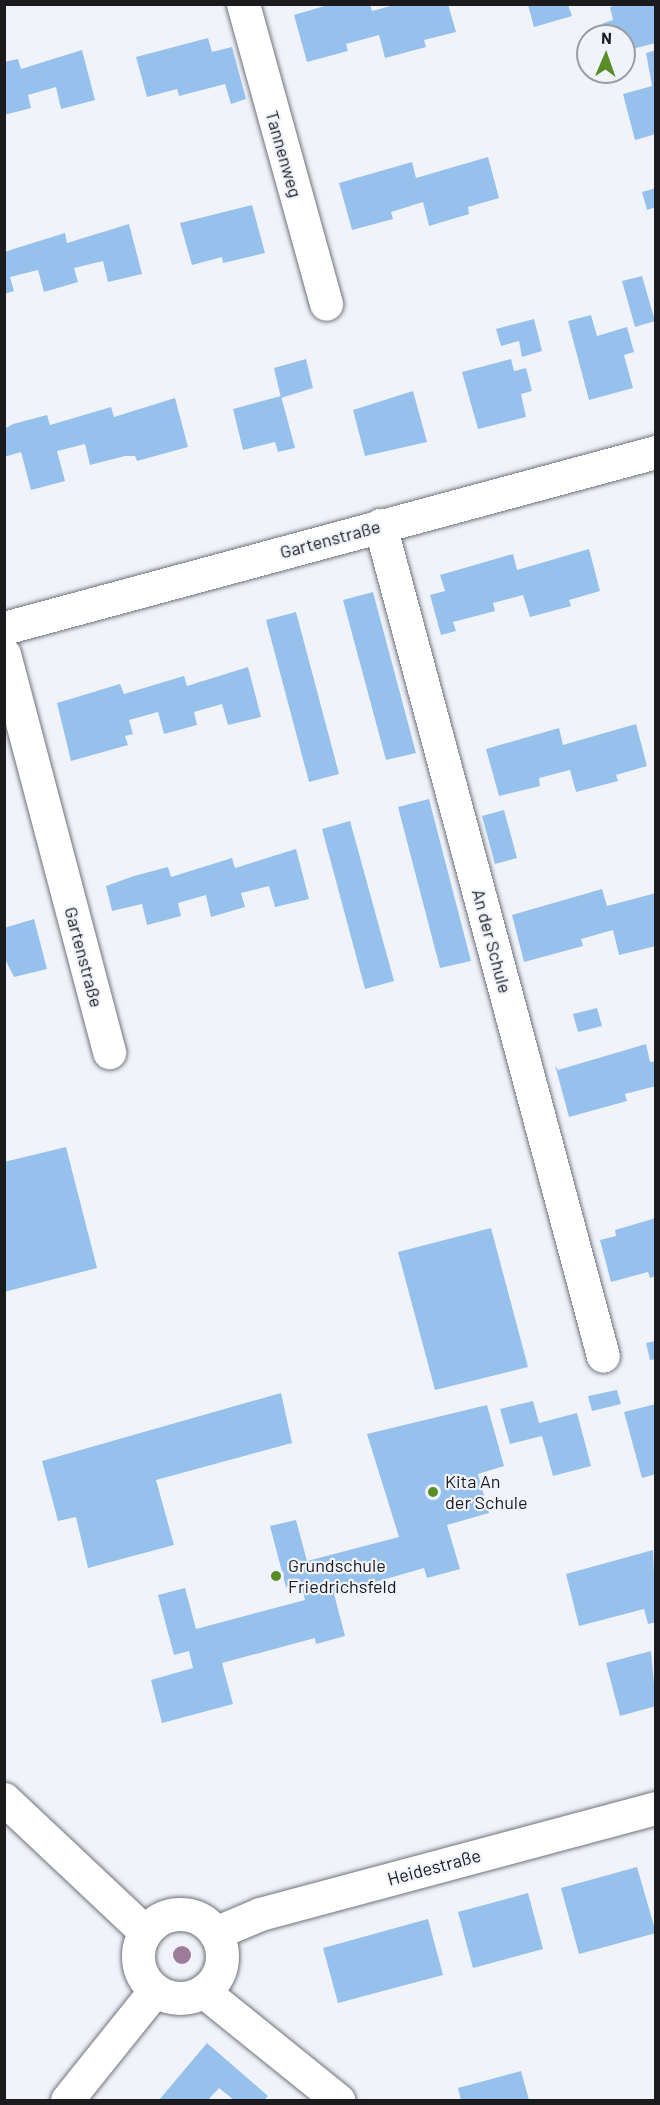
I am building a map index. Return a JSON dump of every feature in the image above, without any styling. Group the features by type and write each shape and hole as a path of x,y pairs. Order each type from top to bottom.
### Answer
{"street":[{"name":"Tannenweg","path":"243,4 326,304"},
{"name":"Gartenstraße","path":"4,628 656,452"},
{"name":"An der Schule","path":"381,525 603,1356"},
{"name":"Gartenstraße","path":"4,654 109,1052"},
{"path":"4,1799 145,1932"},
{"name":"Heidestraße","path":"215,1933 260,1914 656,1808"},
{"path":"181,1914 206,1923 215,1933 222,1959 213,1983 203,1991 179,1998 155,1990 146,1981 138,1956 145,1932 155,1922 181,1914"},
{"path":"67,2100 155,1990"},
{"path":"203,1991 338,2100"}],"building":[{"path":"331,4 370,4 372,11 398,4 448,4 456,32 424,40 426,47 385,58 379,35 346,44 348,51 307,62 294,15"},
{"path":"621,4 656,4 656,43 636,48 636,24 603,24 613,20 610,7"},
{"path":"528,5 568,5 572,16 534,27"},
{"path":"208,38 212,52 232,47 246,99 231,104 225,84 179,96 177,89 147,97 136,57"},
{"path":"82,50 95,100 61,109 56,87 28,95 31,108 4,115 4,62 18,59 21,69"},
{"path":"656,50 656,134 635,140 623,94 652,86 646,53"},
{"path":"488,157 499,198 468,207 469,214 429,226 423,202 391,212 393,219 352,230 339,183 412,162 416,178"},
{"path":"656,188 656,207 647,210 642,192"},
{"path":"252,205 265,253 223,263 222,257 192,265 180,223"},
{"path":"129,224 142,274 108,282 103,261 74,268 78,282 44,292 38,270 10,277 14,291 4,294 4,252 65,233 67,243"},
{"path":"642,276 655,321 635,327 622,281"},
{"path":"591,315 597,336 627,327 634,352 624,355 633,388 589,400 568,321"},
{"path":"534,319 542,351 522,357 519,341 501,346 496,329"},
{"path":"306,359 313,388 281,398 274,368"},
{"path":"511,359 514,371 526,368 532,391 521,394 526,417 478,429 462,372"},
{"path":"413,391 427,442 365,456 353,410"},
{"path":"281,396 295,448 278,452 275,442 243,450 233,409"},
{"path":"175,398 188,447 137,461 135,456 125,456 90,465 85,444 57,451 65,481 31,490 21,452 4,457 4,429 13,424 47,415 50,425 111,407 114,417"},
{"path":"589,549 600,591 569,600 571,606 530,617 523,595 493,603 495,611 453,622 456,631 441,635 430,595 445,591 440,575 513,554 517,570"},
{"path":"373,592 416,753 386,760 343,600"},
{"path":"296,612 339,774 309,782 266,620"},
{"path":"248,667 261,717 228,725 222,704 194,712 197,725 164,734 158,712 129,720 133,734 125,736 128,745 71,761 57,703 120,684 124,694 184,676 187,686"},
{"path":"636,724 647,766 616,775 618,781 576,792 570,770 539,778 540,786 499,796 486,749 559,728 563,745"},
{"path":"429,799 471,961 440,968 398,807"},
{"path":"504,810 517,858 495,864 482,816"},
{"path":"350,821 394,981 365,989 322,829"},
{"path":"296,849 309,899 275,907 269,886 241,893 245,907 211,917 206,895 178,903 181,916 147,925 142,904 112,911 106,886 134,876 168,867 171,877 232,858 235,868"},
{"path":"602,889 607,906 656,893 656,946 619,955 613,930 581,939 583,946 524,962 512,915"},
{"path":"34,919 47,969 14,977 4,957 4,928"},
{"path":"597,1008 602,1026 578,1032 573,1014"},
{"path":"646,1044 650,1062 656,1061 656,1086 625,1094 627,1101 569,1117 555,1065 558,1070"},
{"path":"66,1147 97,1268 4,1292 4,1162"},
{"path":"656,1218 656,1276 650,1278 648,1272 611,1282 600,1240 616,1236 615,1230"},
{"path":"491,1228 528,1367 435,1390 398,1252"},
{"path":"656,1341 656,1359 650,1360 646,1343"},
{"path":"617,1390 621,1404 592,1411 588,1396"},
{"path":"281,1393 292,1443 156,1480 174,1545 88,1568 76,1517 58,1521 42,1461"},
{"path":"533,1401 539,1423 577,1413 591,1466 553,1476 542,1436 510,1444 500,1409"},
{"path":"656,1404 656,1474 642,1478 624,1412"},
{"path":"487,1405 504,1466 478,1474 489,1513 447,1525 460,1569 427,1578 424,1568 334,1594 345,1636 316,1644 315,1638 222,1663 233,1704 162,1723 151,1680 193,1668 189,1651 174,1655 158,1595 185,1588 196,1629 305,1600 301,1582 286,1587 270,1526 296,1520 307,1561 399,1537 367,1434"},
{"path":"653,1550 656,1622 648,1624 644,1609 579,1626 566,1574"},
{"path":"651,1651 656,1706 620,1716 606,1663"},
{"path":"637,1867 656,1933 579,1954 561,1888"},
{"path":"528,1893 543,1949 473,1968 458,1912"},
{"path":"428,1919 443,1975 338,2003 323,1948"},
{"path":"207,2043 268,2096 264,2100 234,2100 219,2088 208,2100 159,2100"},
{"path":"521,2071 529,2100 461,2100 458,2088"}],"place":[{"name":"Kita An der Schule","path":"433,1492"},
{"name":"Grundschule Friedrichsfeld","path":"276,1576"}]}
